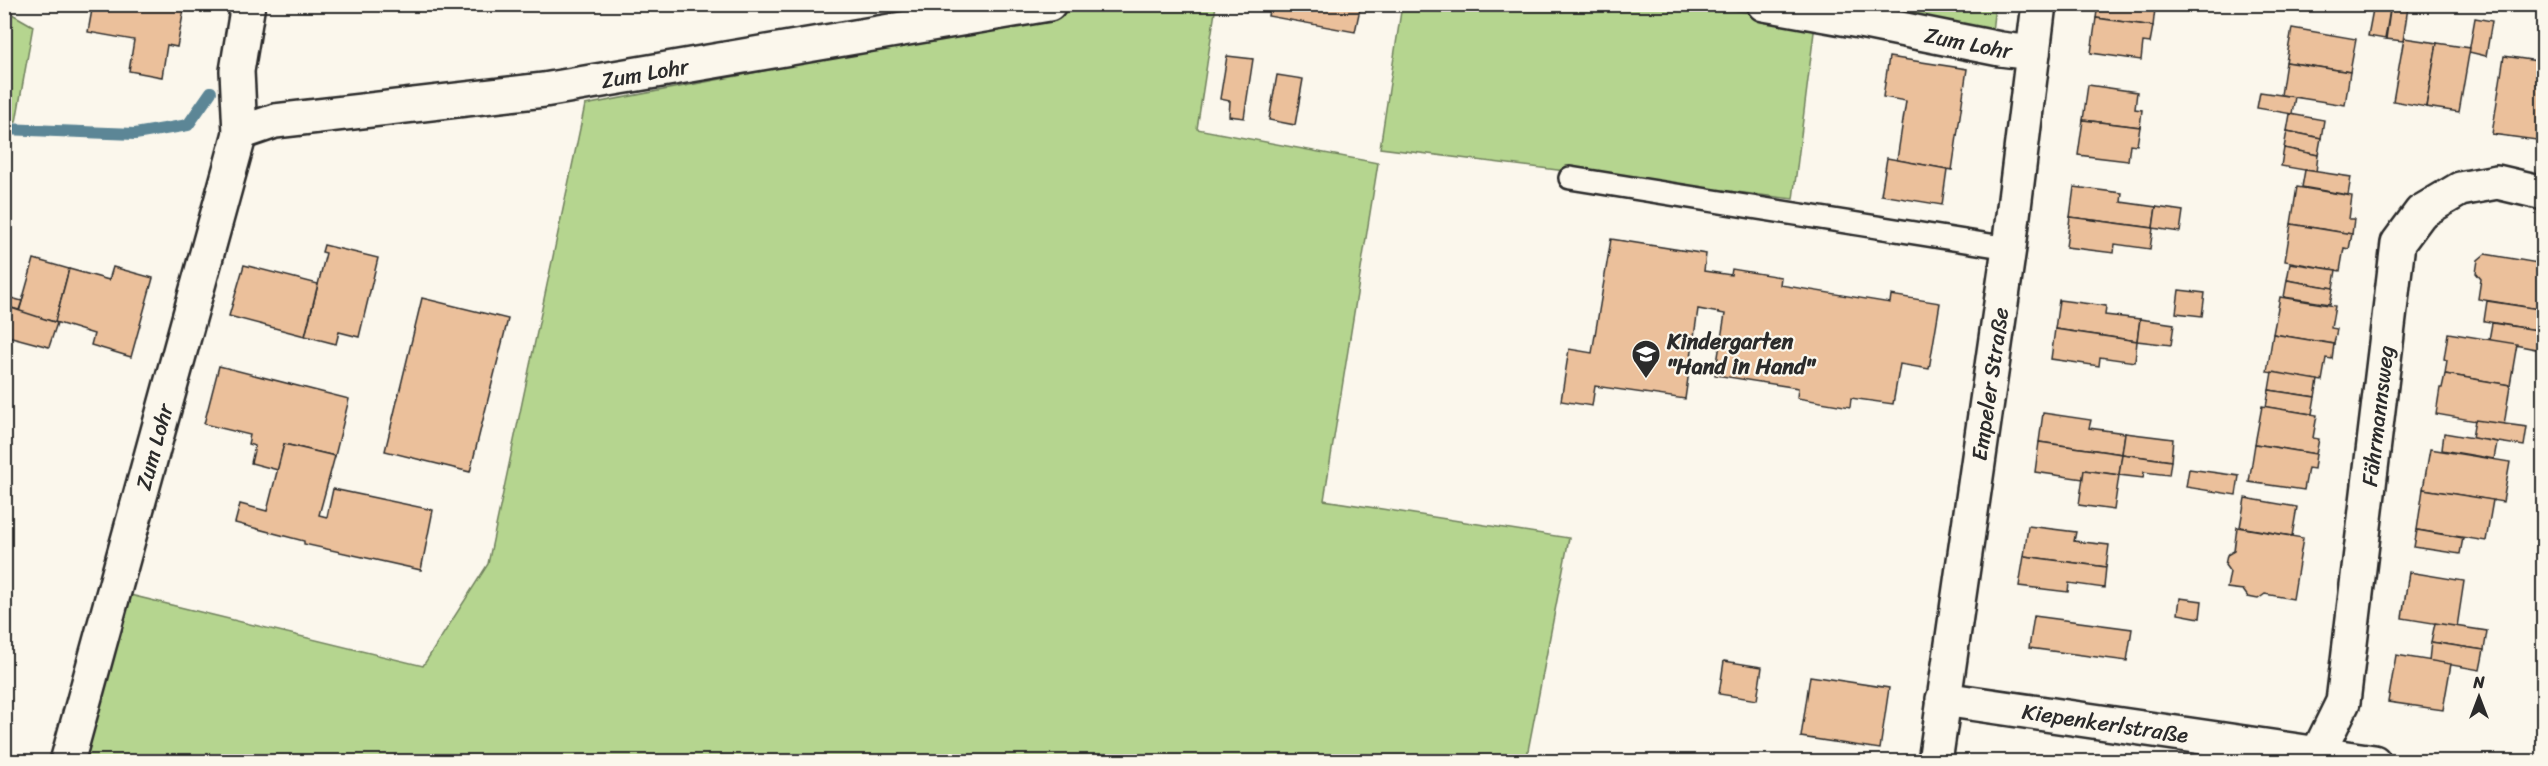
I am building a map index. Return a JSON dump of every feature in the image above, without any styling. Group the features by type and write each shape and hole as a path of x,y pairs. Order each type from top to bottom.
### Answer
{"street":[{"name":"Zum Lohr","path":"67,762 240,133 237,71 248,4"},
{"name":"Zum Lohr","path":"240,133 275,121 544,90 1049,4"},
{"name":"Zum Lohr","path":"1764,4 2000,49 2033,53"},
{"name":"Empeler Straße","path":"1935,762 2009,248 2039,4"},
{"name":"Fährmannsweg","path":"2318,757 2343,702 2398,243 2421,212 2460,189 2496,182 2544,193"},
{"name":"Kiepenkerlstraße","path":"1943,699 2318,757 2374,762"}],"lane":[{"path":"1570,178 2009,248"}],"green space":[{"path":"1098,5 1216,5 1197,129 1378,163 1324,500 1569,538 1526,761 85,762 126,594 423,666 488,564 585,105"},
{"path":"1402,5 1705,5 1815,24 1793,199 1380,148"},
{"path":"1832,5 1995,5 1992,32"},
{"path":"5,10 33,26 16,122 5,122"}],"building":[{"path":"93,4 185,4 177,47 167,45 162,77 129,71 134,40 88,32"},
{"path":"1270,4 1361,4 1355,32 1268,16"},
{"path":"2098,4 2148,4 2148,8 2155,9 2153,26 2096,18"},
{"path":"2374,4 2391,4 2385,39 2368,36"},
{"path":"2391,4 2408,7 2403,41 2386,39"},
{"path":"2096,18 2153,26 2150,43 2143,42 2141,60 2091,53"},
{"path":"2475,18 2492,21 2486,56 2469,52"},
{"path":"2292,28 2356,39 2350,72 2286,62"},
{"path":"2404,38 2437,43 2426,107 2393,101"},
{"path":"2437,43 2470,48 2459,112 2426,107"},
{"path":"1227,56 1253,59 1244,118 1229,116 1230,101 1220,99"},
{"path":"2504,56 2544,62 2544,141 2492,134"},
{"path":"1889,57 1967,69 1952,170 1897,160 1906,101 1883,97"},
{"path":"2286,62 2350,72 2345,105 2281,95"},
{"path":"1277,75 1303,79 1295,125 1269,120"},
{"path":"2088,85 2137,92 2135,109 2142,110 2140,127 2083,120"},
{"path":"2260,92 2295,97 2292,114 2257,108"},
{"path":"2290,114 2324,120 2321,138 2287,131"},
{"path":"2083,120 2140,127 2137,145 2130,144 2128,161 2078,155"},
{"path":"2287,131 2321,138 2318,155 2284,148"},
{"path":"2284,148 2318,155 2316,172 2281,166"},
{"path":"1887,158 1947,169 1942,205 1881,195"},
{"path":"2305,170 2351,177 2348,195 2302,187"},
{"path":"2074,187 2122,193 2121,202 2156,207 2153,228 2070,217"},
{"path":"2297,187 2352,196 2349,219 2354,219 2352,234 2291,224"},
{"path":"2156,207 2183,211 2180,232 2153,228"},
{"path":"2070,217 2153,228 2150,249 2115,244 2114,253 2066,247"},
{"path":"2291,224 2352,234 2349,249 2344,248 2340,271 2285,261"},
{"path":"1611,239 1706,254 1704,271 1731,275 1732,269 1781,277 1780,285 1890,303 1891,295 1940,303 1929,369 1900,364 1893,404 1851,398 1850,407 1797,398 1798,388 1715,375 1725,314 1698,309 1685,399 1595,386 1592,406 1561,401 1569,349 1592,353"},
{"path":"324,245 378,258 359,337 339,332 336,344 305,336 326,253 322,252"},
{"path":"2485,254 2544,264 2539,309 2478,299 2481,279 2476,273 2478,260"},
{"path":"34,259 69,269 55,322 19,312"},
{"path":"2290,263 2336,270 2333,288 2287,280"},
{"path":"244,265 318,284 305,336 229,316"},
{"path":"113,267 153,278 131,357 91,345 94,334 55,322 69,269 109,280"},
{"path":"2287,280 2333,288 2330,304 2284,297"},
{"path":"2179,290 2205,293 2202,316 2176,313"},
{"path":"4,296 22,301 19,310 8,307 4,319"},
{"path":"2280,297 2335,306 2331,328 2337,329 2334,344 2273,334"},
{"path":"422,298 508,319 470,472 385,451"},
{"path":"2059,300 2106,306 2105,315 2140,319 2137,341 2055,329"},
{"path":"2487,301 2539,309 2535,330 2484,321"},
{"path":"8,307 57,323 49,347 4,335 4,319"},
{"path":"2140,319 2174,324 2171,345 2137,341"},
{"path":"2492,323 2544,331 2541,350 2489,340"},
{"path":"2055,329 2137,341 2135,362 2100,357 2099,366 2051,359"},
{"path":"2448,333 2517,344 2510,385 2445,374 2447,360 2444,359"},
{"path":"2273,334 2334,344 2332,359 2326,358 2322,381 2267,372"},
{"path":"219,366 349,399 335,456 284,444 278,470 251,463 255,446 248,444 250,435 204,424"},
{"path":"2272,372 2318,380 2315,397 2269,390"},
{"path":"2445,374 2510,385 2504,426 2436,414 2440,388 2442,388"},
{"path":"2269,390 2315,397 2312,414 2266,407"},
{"path":"2262,406 2317,415 2313,438 2319,439 2316,454 2255,444"},
{"path":"2043,413 2091,420 2089,428 2125,433 2122,454 2039,442"},
{"path":"2475,420 2527,427 2524,446 2472,438"},
{"path":"2125,433 2173,439 2171,461 2122,454"},
{"path":"2444,433 2497,442 2494,459 2442,450"},
{"path":"2039,442 2122,454 2119,475 2084,470 2083,479 2035,472"},
{"path":"284,444 335,456 319,515 327,517 333,489 433,510 421,570 304,544 304,541 235,523 240,504 267,511"},
{"path":"2255,444 2316,454 2314,469 2308,468 2304,490 2249,482"},
{"path":"2430,449 2510,462 2503,502 2423,489"},
{"path":"2122,454 2171,461 2169,475 2144,472 2143,478 2119,475"},
{"path":"2189,469 2239,476 2236,495 2186,487"},
{"path":"2084,470 2119,475 2114,510 2079,505"},
{"path":"2423,489 2493,500 2486,541 2417,530"},
{"path":"2245,498 2297,507 2292,536 2240,527"},
{"path":"2028,526 2076,532 2074,541 2109,545 2106,567 2024,556"},
{"path":"2237,527 2303,538 2293,599 2265,594 2258,599 2248,597 2243,590 2227,588 2230,572 2225,565 2227,555 2234,551"},
{"path":"2417,530 2463,538 2460,554 2414,547"},
{"path":"2024,556 2106,567 2104,588 2069,583 2068,592 2019,586"},
{"path":"2409,572 2464,581 2457,627 2402,618"},
{"path":"2180,598 2202,601 2200,618 2178,614"},
{"path":"2034,616 2132,629 2127,661 2029,648"},
{"path":"2435,623 2487,631 2484,650 2431,642"},
{"path":"2431,642 2484,650 2480,670 2429,661"},
{"path":"2396,655 2451,664 2443,710 2388,702"},
{"path":"1724,661 1762,667 1757,700 1719,694"},
{"path":"1810,676 1889,688 1880,749 1801,737"}],"waterway":[{"path":"4,129 135,134 188,125 211,92"}],"place":[{"name":"Kindergarten \"Hand in Hand\"","path":"1646,380"}]}
